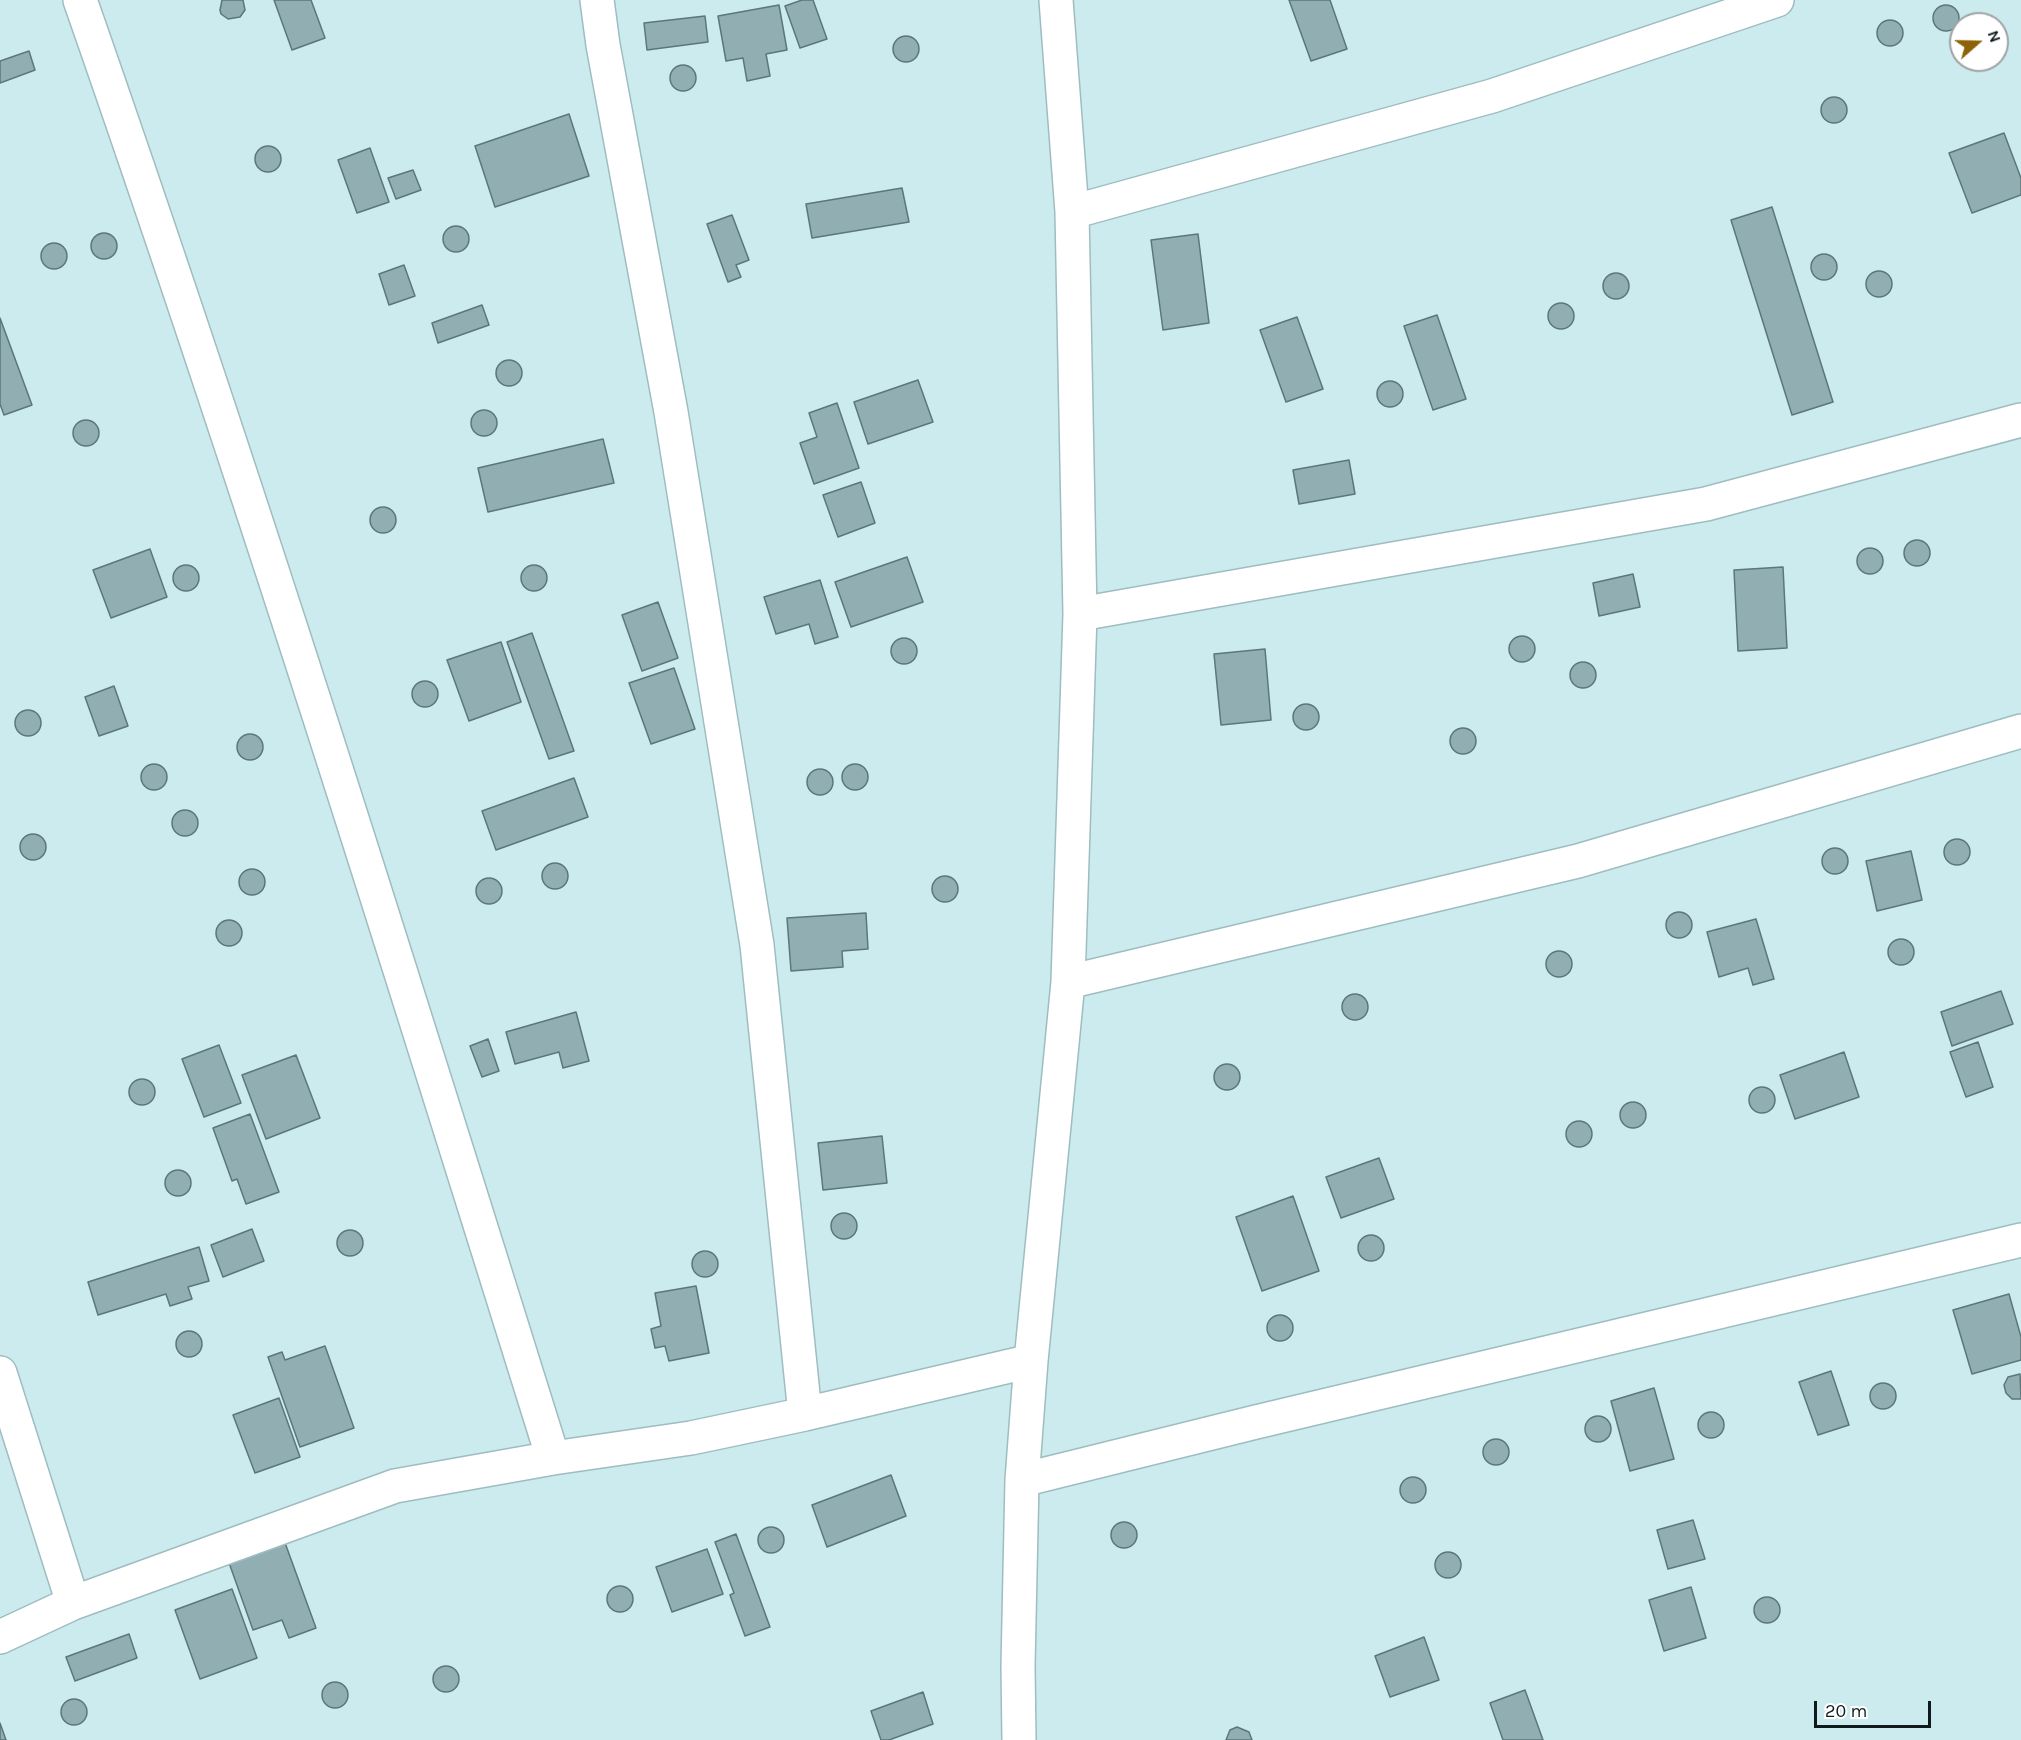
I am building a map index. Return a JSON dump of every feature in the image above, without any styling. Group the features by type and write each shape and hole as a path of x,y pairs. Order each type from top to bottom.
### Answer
{"street":[{"path":"80,0 150,201 370,872 553,1458"},
{"path":"597,0 603,45 671,412 757,945 805,1414"},
{"path":"1019,1740 1018,1666 1022,1480 1031,1361 1068,982 1080,614 1071,212 1056,0"},
{"path":"1071,212 1492,96 1777,0"},
{"path":"1080,614 1706,504 2021,420"},
{"path":"1068,982 1578,861 2021,731"},
{"path":"1022,1480 2021,1240"},
{"path":"0,1637 73,1603 395,1486 553,1458 691,1438 1031,1361"},
{"path":"0,1373 73,1603"}],"building":[{"path":"222,0 243,0 245,10 240,17 228,19 221,14"},
{"path":"274,0 311,0 325,38 292,50"},
{"path":"802,0 813,0 827,39 800,48 785,6"},
{"path":"1289,0 1330,0 1347,49 1311,61"},
{"path":"779,5 787,50 766,54 770,76 747,81 743,58 726,61 718,16"},
{"path":"1946,5 1957,12 1949,12 1949,30 1937,27 1933,18 1937,9"},
{"path":"705,16 708,42 647,50 644,23"},
{"path":"1890,20 1899,24 1903,33 1899,42 1890,46 1881,42 1877,33 1881,24"},
{"path":"906,36 915,40 919,49 915,58 906,62 897,58 893,49 897,40"},
{"path":"29,51 35,70 0,83 0,61"},
{"path":"683,65 692,69 696,78 692,87 683,91 674,87 670,78 674,69"},
{"path":"1834,97 1843,101 1847,110 1843,119 1834,123 1825,119 1821,110 1825,101"},
{"path":"569,114 589,176 495,207 475,146"},
{"path":"2004,133 2021,178 2021,195 1972,213 1949,153"},
{"path":"268,146 277,150 281,159 277,168 268,172 259,168 255,159 259,150"},
{"path":"370,148 389,202 357,213 338,160"},
{"path":"413,170 421,190 396,199 388,178"},
{"path":"902,188 909,222 812,238 806,204"},
{"path":"1772,207 1833,402 1792,415 1731,220"},
{"path":"732,215 749,260 736,265 741,277 728,282 707,224"},
{"path":"456,226 465,230 469,239 465,248 456,252 447,248 443,239 447,230"},
{"path":"104,233 113,237 117,246 113,255 104,259 95,255 91,246 95,237"},
{"path":"1198,234 1209,323 1163,330 1151,240"},
{"path":"54,243 63,247 67,256 63,265 54,269 45,265 41,256 45,247"},
{"path":"1824,254 1833,258 1837,267 1833,276 1824,280 1815,276 1811,267 1815,258"},
{"path":"404,265 415,296 389,305 379,274"},
{"path":"1879,271 1888,275 1892,284 1888,293 1879,297 1870,293 1866,284 1870,275"},
{"path":"1616,273 1625,277 1629,286 1625,295 1616,299 1607,295 1603,286 1607,277"},
{"path":"1561,303 1570,307 1574,316 1570,325 1561,329 1552,325 1548,316 1552,307"},
{"path":"482,305 489,325 438,343 432,323"},
{"path":"1437,315 1466,399 1433,410 1404,326"},
{"path":"1297,317 1323,389 1286,402 1260,330"},
{"path":"0,318 32,405 4,415 0,404"},
{"path":"509,360 518,364 522,373 518,382 509,386 500,382 496,373 500,364"},
{"path":"918,380 933,422 868,444 854,402"},
{"path":"1390,381 1399,385 1403,394 1399,403 1390,407 1381,403 1377,394 1381,385"},
{"path":"837,403 859,468 814,484 800,443 817,437 809,413"},
{"path":"484,410 493,414 497,423 493,432 484,436 475,432 471,423 475,414"},
{"path":"86,420 95,424 99,433 95,442 86,446 77,442 73,433 77,424"},
{"path":"603,439 614,483 488,512 478,468"},
{"path":"1349,460 1355,494 1299,504 1293,470"},
{"path":"861,482 875,523 838,537 823,495"},
{"path":"383,507 392,511 396,520 392,529 383,533 374,529 370,520 374,511"},
{"path":"1917,540 1926,544 1930,553 1926,562 1917,566 1908,562 1904,553 1908,544"},
{"path":"1870,548 1879,552 1883,561 1879,570 1870,574 1861,570 1857,561 1861,552"},
{"path":"150,549 167,597 111,618 93,570"},
{"path":"907,557 923,602 851,627 835,582"},
{"path":"186,565 195,569 199,578 195,587 186,591 177,587 173,578 177,569"},
{"path":"534,565 543,569 547,578 543,587 534,591 525,587 521,578 525,569"},
{"path":"1783,567 1787,648 1738,651 1734,570"},
{"path":"1633,574 1640,607 1599,616 1593,583"},
{"path":"820,580 838,637 815,644 809,624 776,634 764,597"},
{"path":"658,602 678,658 642,671 622,615"},
{"path":"532,633 574,751 549,759 507,642"},
{"path":"1522,636 1531,640 1535,649 1531,658 1522,662 1513,658 1509,649 1513,640"},
{"path":"904,638 913,642 917,651 913,660 904,664 895,660 891,651 895,642"},
{"path":"501,642 521,702 469,721 447,660"},
{"path":"1265,649 1271,720 1221,725 1214,654"},
{"path":"1583,662 1592,666 1596,675 1592,684 1583,688 1574,684 1570,675 1574,666"},
{"path":"674,668 695,729 651,744 629,683"},
{"path":"425,681 434,685 438,694 434,703 425,707 416,703 412,694 416,685"},
{"path":"114,686 128,726 99,736 85,697"},
{"path":"1306,704 1315,708 1319,717 1315,726 1306,730 1297,726 1293,717 1297,708"},
{"path":"28,710 37,714 41,723 37,732 28,736 19,732 15,723 19,714"},
{"path":"1463,728 1472,732 1476,741 1472,750 1463,754 1454,750 1450,741 1454,732"},
{"path":"250,734 259,738 263,747 259,756 250,760 241,756 237,747 241,738"},
{"path":"154,764 163,768 167,777 163,786 154,790 145,786 141,777 145,768"},
{"path":"855,764 864,768 868,777 864,786 855,790 846,786 842,777 846,768"},
{"path":"820,769 829,773 833,782 829,791 820,795 811,791 807,782 811,773"},
{"path":"574,778 588,817 496,850 482,811"},
{"path":"185,810 194,814 198,823 194,832 185,836 176,832 172,823 176,814"},
{"path":"33,834 42,838 46,847 42,856 33,860 24,856 20,847 24,838"},
{"path":"1957,839 1966,843 1970,852 1966,861 1957,865 1948,861 1944,852 1948,843"},
{"path":"1835,848 1844,852 1848,861 1844,870 1835,874 1826,870 1822,861 1826,852"},
{"path":"1911,851 1922,900 1877,911 1866,861"},
{"path":"555,863 564,867 568,876 564,885 555,889 546,885 542,876 546,867"},
{"path":"252,869 261,873 265,882 261,891 252,895 243,891 239,882 243,873"},
{"path":"945,876 954,880 958,889 954,898 945,902 936,898 932,889 936,880"},
{"path":"489,878 498,882 502,891 498,900 489,904 480,900 476,891 480,882"},
{"path":"1679,912 1688,916 1692,925 1688,934 1679,938 1670,934 1666,925 1670,916"},
{"path":"866,913 868,949 842,951 843,967 791,971 787,918"},
{"path":"1756,919 1774,979 1753,985 1748,968 1719,977 1707,932"},
{"path":"229,920 238,924 242,933 238,942 229,946 220,942 216,933 220,924"},
{"path":"1901,939 1910,943 1914,952 1910,961 1901,965 1892,961 1888,952 1892,943"},
{"path":"1559,951 1568,955 1572,964 1568,973 1559,977 1550,973 1546,964 1550,955"},
{"path":"2001,991 2013,1024 1952,1046 1941,1012"},
{"path":"1355,994 1364,998 1368,1007 1364,1016 1355,1020 1346,1016 1342,1007 1346,998"},
{"path":"576,1012 589,1061 563,1068 559,1052 515,1064 506,1032"},
{"path":"488,1039 499,1071 482,1077 470,1046"},
{"path":"1978,1042 1993,1087 1966,1097 1950,1052"},
{"path":"219,1045 241,1103 204,1117 182,1059"},
{"path":"1844,1052 1859,1097 1795,1119 1780,1075"},
{"path":"296,1055 320,1118 266,1139 242,1075"},
{"path":"1227,1064 1236,1068 1240,1077 1236,1086 1227,1090 1218,1086 1214,1077 1218,1068"},
{"path":"142,1079 151,1083 155,1092 151,1101 142,1105 133,1101 129,1092 133,1083"},
{"path":"1762,1087 1771,1091 1775,1100 1771,1109 1762,1113 1753,1109 1749,1100 1753,1091"},
{"path":"1633,1102 1642,1106 1646,1115 1642,1124 1633,1128 1624,1124 1620,1115 1624,1106"},
{"path":"250,1114 279,1192 246,1204 237,1179 232,1181 213,1128"},
{"path":"1579,1121 1588,1125 1592,1134 1588,1143 1579,1147 1570,1143 1566,1134 1570,1125"},
{"path":"882,1136 887,1183 823,1190 818,1143"},
{"path":"1379,1158 1394,1199 1341,1218 1326,1177"},
{"path":"178,1170 187,1174 191,1183 187,1192 178,1196 169,1192 165,1183 169,1174"},
{"path":"1293,1196 1319,1271 1262,1291 1236,1217"},
{"path":"844,1213 853,1217 857,1226 853,1235 844,1239 835,1235 831,1226 835,1217"},
{"path":"252,1229 264,1261 223,1277 211,1245"},
{"path":"350,1230 359,1234 363,1243 359,1252 350,1256 341,1252 337,1243 341,1234"},
{"path":"1371,1235 1380,1239 1384,1248 1380,1257 1371,1261 1362,1257 1358,1248 1362,1239"},
{"path":"199,1247 209,1281 188,1287 192,1299 170,1306 166,1294 98,1315 88,1282"},
{"path":"705,1251 714,1255 718,1264 714,1273 705,1277 696,1273 692,1264 696,1255"},
{"path":"696,1286 709,1353 669,1361 665,1346 655,1348 651,1329 661,1326 655,1293"},
{"path":"2009,1294 2021,1337 2021,1360 1972,1374 1953,1310"},
{"path":"1280,1315 1289,1319 1293,1328 1289,1337 1280,1341 1271,1337 1267,1328 1271,1319"},
{"path":"189,1331 198,1335 202,1344 198,1353 189,1357 180,1353 176,1344 180,1335"},
{"path":"325,1346 354,1428 300,1447 268,1357 282,1352 285,1360"},
{"path":"1831,1371 1849,1425 1818,1435 1799,1382"},
{"path":"2020,1374 2021,1399 2012,1399 2006,1393 2004,1385 2008,1377"},
{"path":"1883,1383 1892,1387 1896,1396 1892,1405 1883,1409 1874,1405 1870,1396 1874,1387"},
{"path":"1654,1388 1674,1459 1630,1471 1611,1401"},
{"path":"279,1398 300,1457 255,1473 233,1415"},
{"path":"1711,1412 1720,1416 1724,1425 1720,1434 1711,1438 1702,1434 1698,1425 1702,1416"},
{"path":"1598,1416 1607,1420 1611,1429 1607,1438 1598,1442 1589,1438 1585,1429 1589,1420"},
{"path":"1496,1439 1505,1443 1509,1452 1505,1461 1496,1465 1487,1461 1483,1452 1487,1443"},
{"path":"891,1475 906,1516 827,1547 812,1505"},
{"path":"1413,1477 1422,1481 1426,1490 1422,1499 1413,1503 1404,1499 1400,1490 1404,1481"},
{"path":"1693,1520 1705,1559 1668,1569 1657,1530"},
{"path":"1124,1522 1133,1526 1137,1535 1133,1544 1124,1548 1115,1544 1111,1535 1115,1526"},
{"path":"771,1527 780,1531 784,1540 780,1549 771,1553 762,1549 758,1540 762,1531"},
{"path":"736,1534 770,1627 745,1636 730,1595 734,1593 715,1542"},
{"path":"284,1540 316,1628 289,1638 282,1620 253,1630 228,1560"},
{"path":"707,1549 723,1594 672,1612 656,1567"},
{"path":"1448,1552 1457,1556 1461,1565 1457,1574 1448,1578 1439,1574 1435,1565 1439,1556"},
{"path":"620,1586 629,1590 633,1599 629,1608 620,1612 611,1608 607,1599 611,1590"},
{"path":"1691,1587 1706,1638 1664,1651 1649,1600"},
{"path":"232,1589 257,1658 200,1679 175,1610"},
{"path":"1767,1597 1776,1601 1780,1610 1776,1619 1767,1623 1758,1619 1754,1610 1758,1601"},
{"path":"129,1634 137,1658 75,1681 66,1657"},
{"path":"1424,1637 1439,1680 1390,1697 1375,1656"},
{"path":"446,1666 455,1670 459,1679 455,1688 446,1692 437,1688 433,1679 437,1670"},
{"path":"335,1682 344,1686 348,1695 344,1704 335,1708 326,1704 322,1695 326,1686"},
{"path":"1525,1690 1543,1740 1503,1740 1490,1703"},
{"path":"923,1692 933,1724 889,1740 881,1740 871,1711"},
{"path":"74,1699 83,1703 87,1712 83,1721 74,1725 65,1721 61,1712 65,1703"},
{"path":"0,1723 6,1740 0,1740"},
{"path":"1237,1727 1249,1732 1252,1740 1226,1740 1230,1730"}]}
